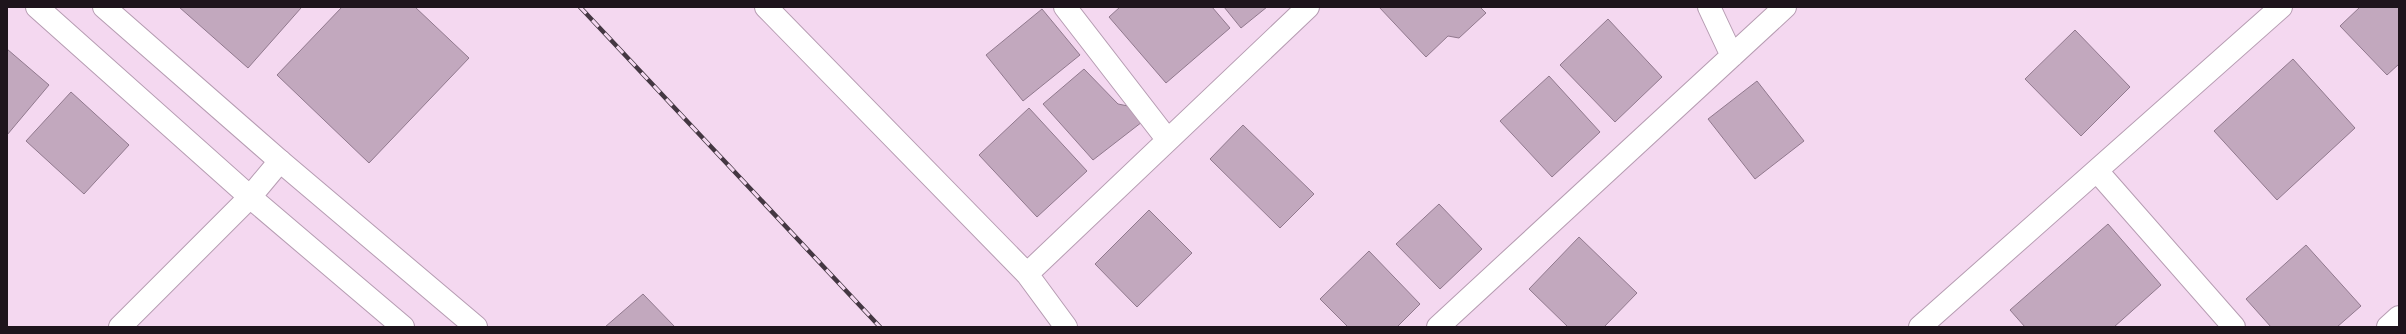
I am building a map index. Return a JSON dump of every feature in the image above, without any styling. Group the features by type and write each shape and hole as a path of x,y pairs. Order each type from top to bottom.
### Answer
{"street":[{"path":"37,7 250,197 403,327"},
{"path":"104,7 280,161 476,327"},
{"path":"766,7 1027,274 1066,327"},
{"path":"1065,7 1167,139"},
{"path":"1027,274 1167,139 1308,7"},
{"path":"1710,7 1732,56"},
{"path":"1438,327 1785,7"},
{"path":"1920,327 2281,7"},
{"path":"120,327 250,197 280,161"},
{"path":"2097,171 2234,327"},
{"path":"2388,327 2399,317"}],"building":[{"path":"179,7 299,7 301,8 248,68"},
{"path":"342,7 415,7 469,58 369,163 277,75"},
{"path":"1120,7 1212,7 1230,28 1166,83 1109,17"},
{"path":"1224,7 1267,7 1241,28"},
{"path":"1379,7 1480,7 1486,13 1459,38 1448,36 1426,57"},
{"path":"2360,7 2399,7 2399,64 2387,75 2340,26"},
{"path":"1042,9 1080,55 1023,101 986,55"},
{"path":"1608,19 1662,77 1615,122 1560,65"},
{"path":"2075,30 2130,87 2081,136 2025,79"},
{"path":"7,49 49,85 7,135"},
{"path":"2293,59 2355,128 2277,200 2214,131"},
{"path":"1084,69 1118,104 1128,106 1142,122 1093,160 1043,104"},
{"path":"1549,76 1600,132 1552,177 1500,121"},
{"path":"1757,81 1804,141 1755,179 1708,119"},
{"path":"71,92 129,145 84,194 26,141"},
{"path":"1029,108 1087,171 1037,217 979,155"},
{"path":"1243,125 1314,194 1280,228 1210,159"},
{"path":"1439,204 1482,249 1440,289 1396,244"},
{"path":"1149,210 1192,253 1137,307 1095,264"},
{"path":"2108,224 2161,285 2114,327 2025,327 2010,310"},
{"path":"1579,237 1637,293 1604,327 1568,327 1529,289"},
{"path":"2306,245 2361,306 2337,327 2271,327 2246,299"},
{"path":"1369,251 1420,304 1397,327 1348,327 1320,299"},
{"path":"643,294 675,327 605,327"}],"railway":[{"path":"580,7 880,327"}]}
